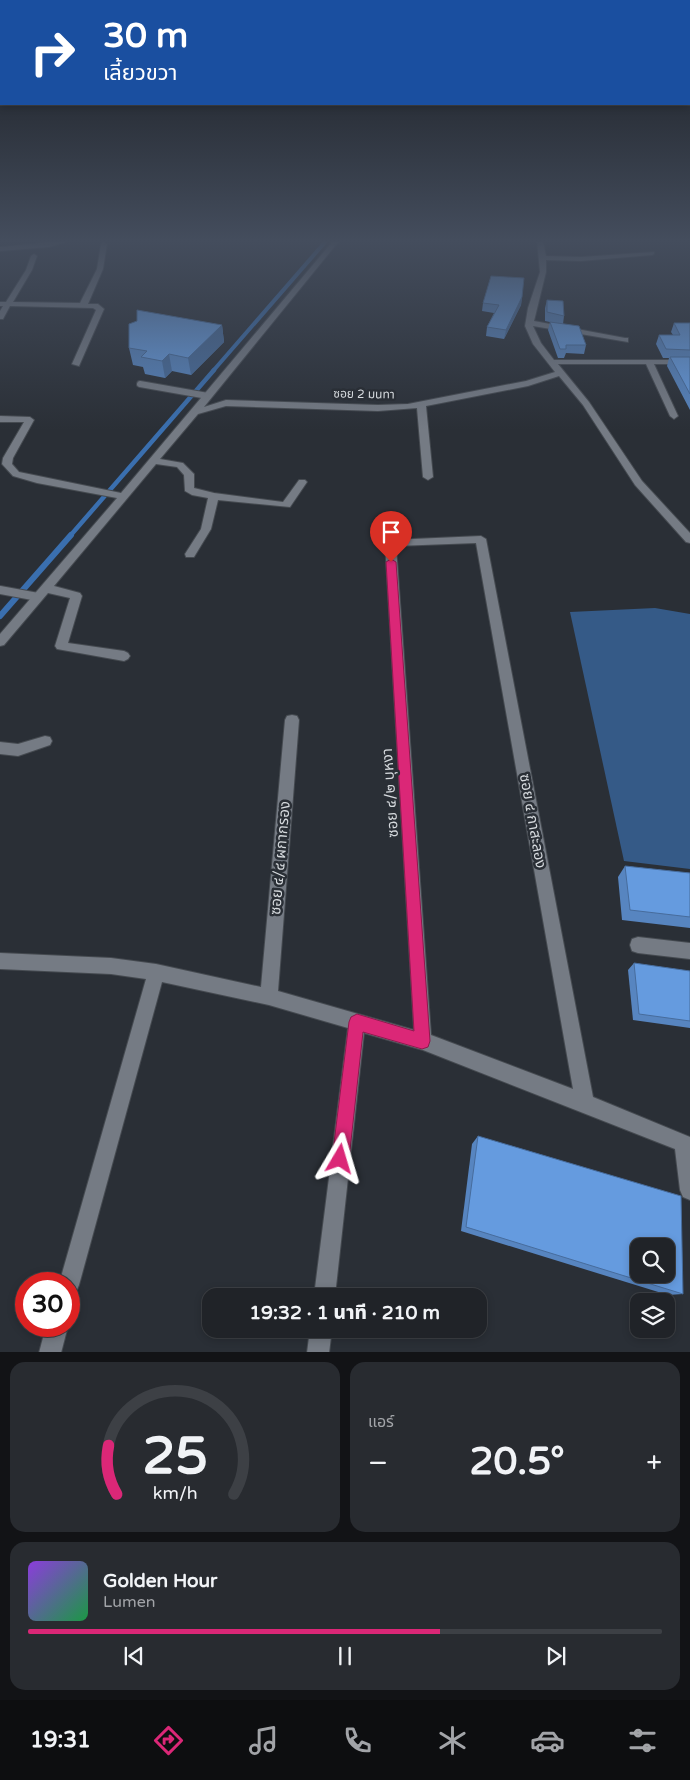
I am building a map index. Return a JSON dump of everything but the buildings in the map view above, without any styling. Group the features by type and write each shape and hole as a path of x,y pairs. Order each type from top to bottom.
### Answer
{"street":[{"path":"0,316 4,304"},
{"path":"8,304 94,306 100,309 76,364"},
{"path":"0,642 195,412 204,395 282,304"},
{"path":"533,304 530,323 538,344 559,373 586,404 638,483 690,540"},
{"path":"530,323 625,340"},
{"path":"551,362 690,362"},
{"path":"649,362 674,416"},
{"name":"ซอย 2 มนทา","path":"195,412 226,403 283,403 378,408 421,404 528,383 559,373"},
{"path":"421,404 428,477"},
{"path":"0,419 30,420 4,464 16,474 124,496"},
{"path":"153,461 180,465 189,474 189,489 196,493 214,496 286,505 302,482"},
{"path":"190,554 206,529 214,496"},
{"name":"ซอย ๔ กาสะลอง","path":"390,542 482,539 585,1103"},
{"name":"ซอย ๔/๒ บุหงา","path":"390,542 422,1041"},
{"path":"46,588 76,596 61,646 124,656"},
{"name":"ซอย ๔/๔ ผกากรอง","path":"268,997 292,720"},
{"path":"0,748 18,750 45,741"},
{"path":"638,945 690,951"},
{"path":"0,961 111,966 156,972 268,997 422,1041 585,1103 687,1145 690,1190"},
{"path":"73,1272 156,972"},
{"path":"325,1288 357,1022"},
{"path":"50,1352 54,1337"},
{"path":"318,1352 320,1338"}],"lane":[{"path":"140,384 204,395"},
{"path":"0,590 38,598"}],"shaded area":[{"path":"655,608 690,614 690,869 624,861 570,612"}],"waterway":[{"path":"213,371 271,304"},
{"path":"70,536 214,370"},
{"path":"0,616 71,535"}],"route":[{"path":"340,1159 357,1022 422,1041 391,562"}]}
